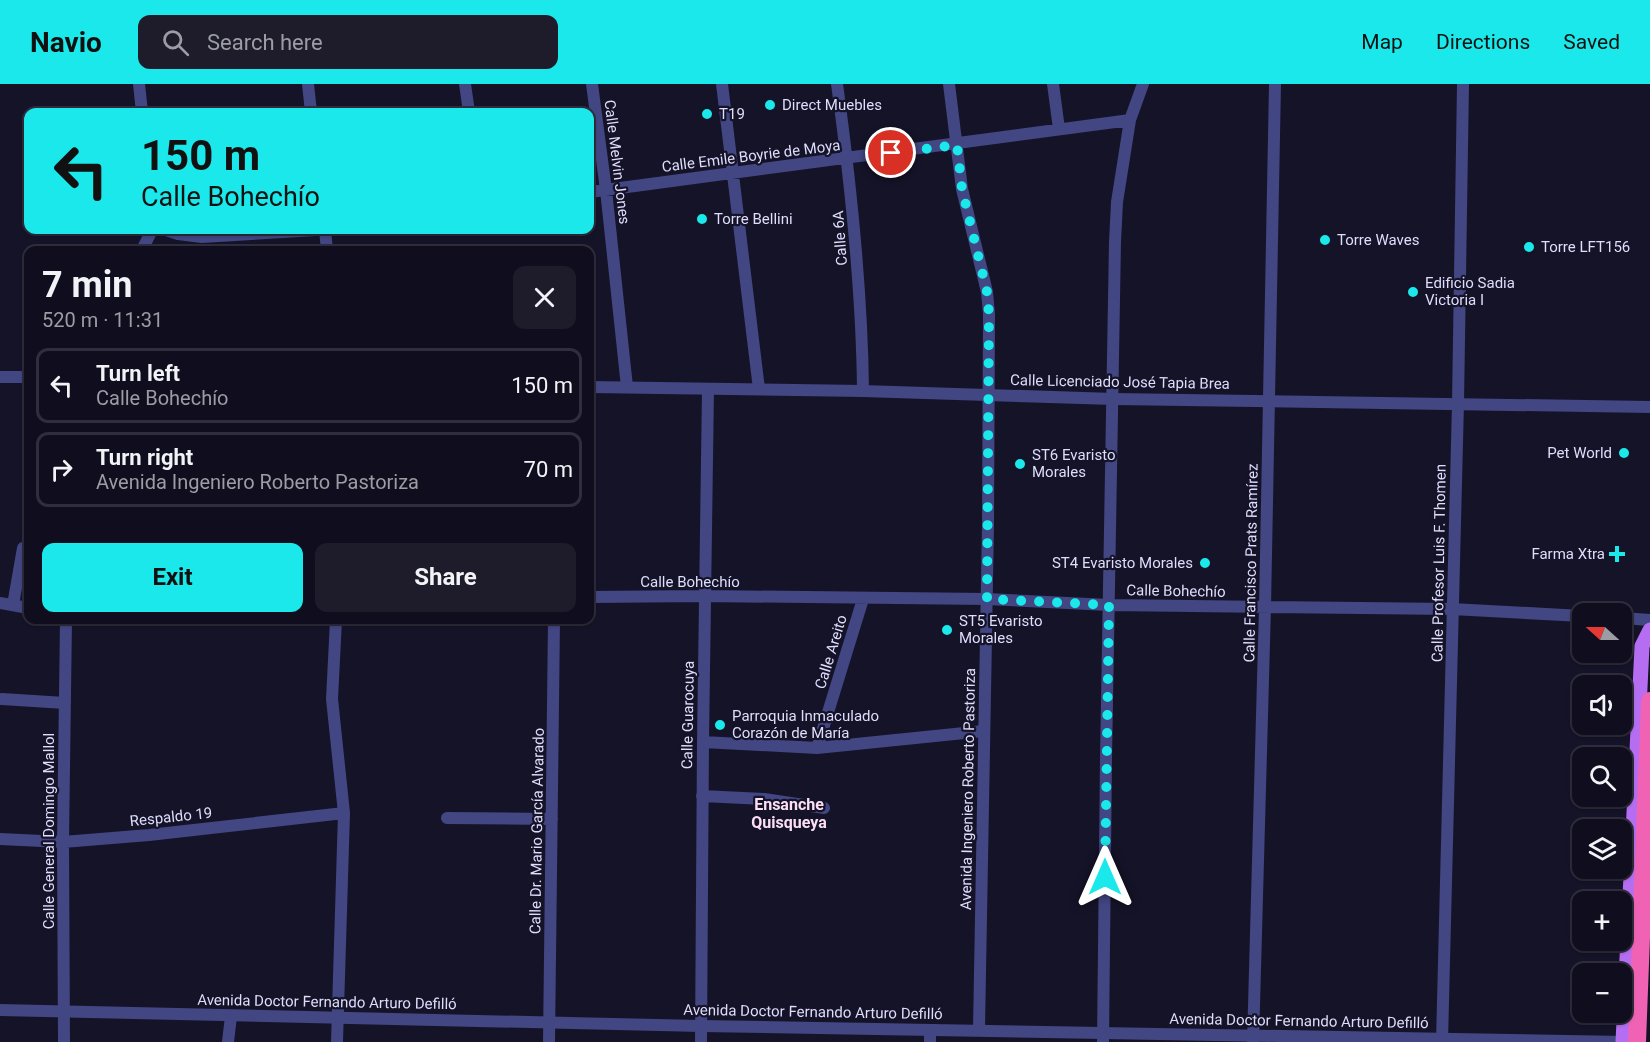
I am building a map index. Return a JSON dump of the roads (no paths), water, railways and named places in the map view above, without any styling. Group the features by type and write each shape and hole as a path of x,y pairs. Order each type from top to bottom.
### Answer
{"highway":[{"path":"1638,1042 1650,700"}],"main road":[{"path":"1624,1042 1642,646 1650,630"}],"street":[{"path":"139,84 142,108"},
{"path":"308,84 311,108"},
{"path":"465,84 468,108"},
{"name":"Calle Melvin Jones","path":"592,84 627,387"},
{"path":"722,84 759,389"},
{"name":"Calle 6A","path":"837,84 855,225 863,339 864,391"},
{"name":"Avenida Ingeniero Roberto Pastoriza","path":"949,84 962,189 987,292 989,314 987,599 979,1029"},
{"path":"1053,84 1059,129"},
{"path":"1103,1037 1117,202 1130,120 1143,84"},
{"name":"Calle Francisco Prats Ramírez","path":"1253,1039 1265,607 1275,84"},
{"name":"Calle Profesor Luis F. Thomen","path":"1442,1040 1458,403 1463,84"},
{"name":"Calle Emile Boyrie de Moya","path":"594,192 957,145 1130,120"},
{"path":"178,234 202,237 251,234"},
{"path":"0,377 24,377"},
{"name":"Calle Licenciado José Tapia Brea","path":"594,387 864,391 1114,399 1650,407"},
{"name":"Calle Guarocuya","path":"701,1042 708,389"},
{"path":"14,605 23,548"},
{"name":"Calle Bohechío","path":"594,597 987,599 1109,605 1452,609 1572,615"},
{"name":"Calle Areito","path":"817,748 863,599"},
{"path":"0,603 24,607"},
{"path":"1632,619 1650,620"},
{"name":"Calle General Domingo Mallol","path":"63,1042 66,624"},
{"path":"336,624 332,699 344,813 337,1042"},
{"name":"Calle Dr. Mario García Alvarado","path":"549,1042 554,624"},
{"path":"2,699 65,702"},
{"path":"703,742 817,748 984,731"},
{"path":"702,796 764,799 824,808"},
{"name":"Respaldo 19","path":"0,839 63,842 149,835 344,813"},
{"path":"447,818 552,819"},
{"name":"Avenida Doctor Fernando Arturo Defilló","path":"0,1010 549,1021 930,1036 979,1029 1103,1037 1624,1042"},
{"path":"228,1042 231,1016"}],"place":[{"name":"Direct Muebles","path":"770,105"},
{"name":"T19","path":"707,114"},
{"name":"Torre Bellini","path":"702,219"},
{"name":"Torre Waves","path":"1325,240"},
{"name":"Torre LFT156","path":"1529,247"},
{"name":"Edificio Sadia Victoria I","path":"1413,292"},
{"name":"Pet World","path":"1624,453"},
{"name":"ST6 Evaristo Morales","path":"1020,464"},
{"name":"Farma Xtra","path":"1617,554"},
{"name":"ST4 Evaristo Morales","path":"1205,563"},
{"name":"ST5 Evaristo Morales","path":"947,630"},
{"name":"Parroquia Inmaculado Corazón de María","path":"720,725"}],"district":[{"name":"Ensanche Quisqueya","path":"789,813"}]}
